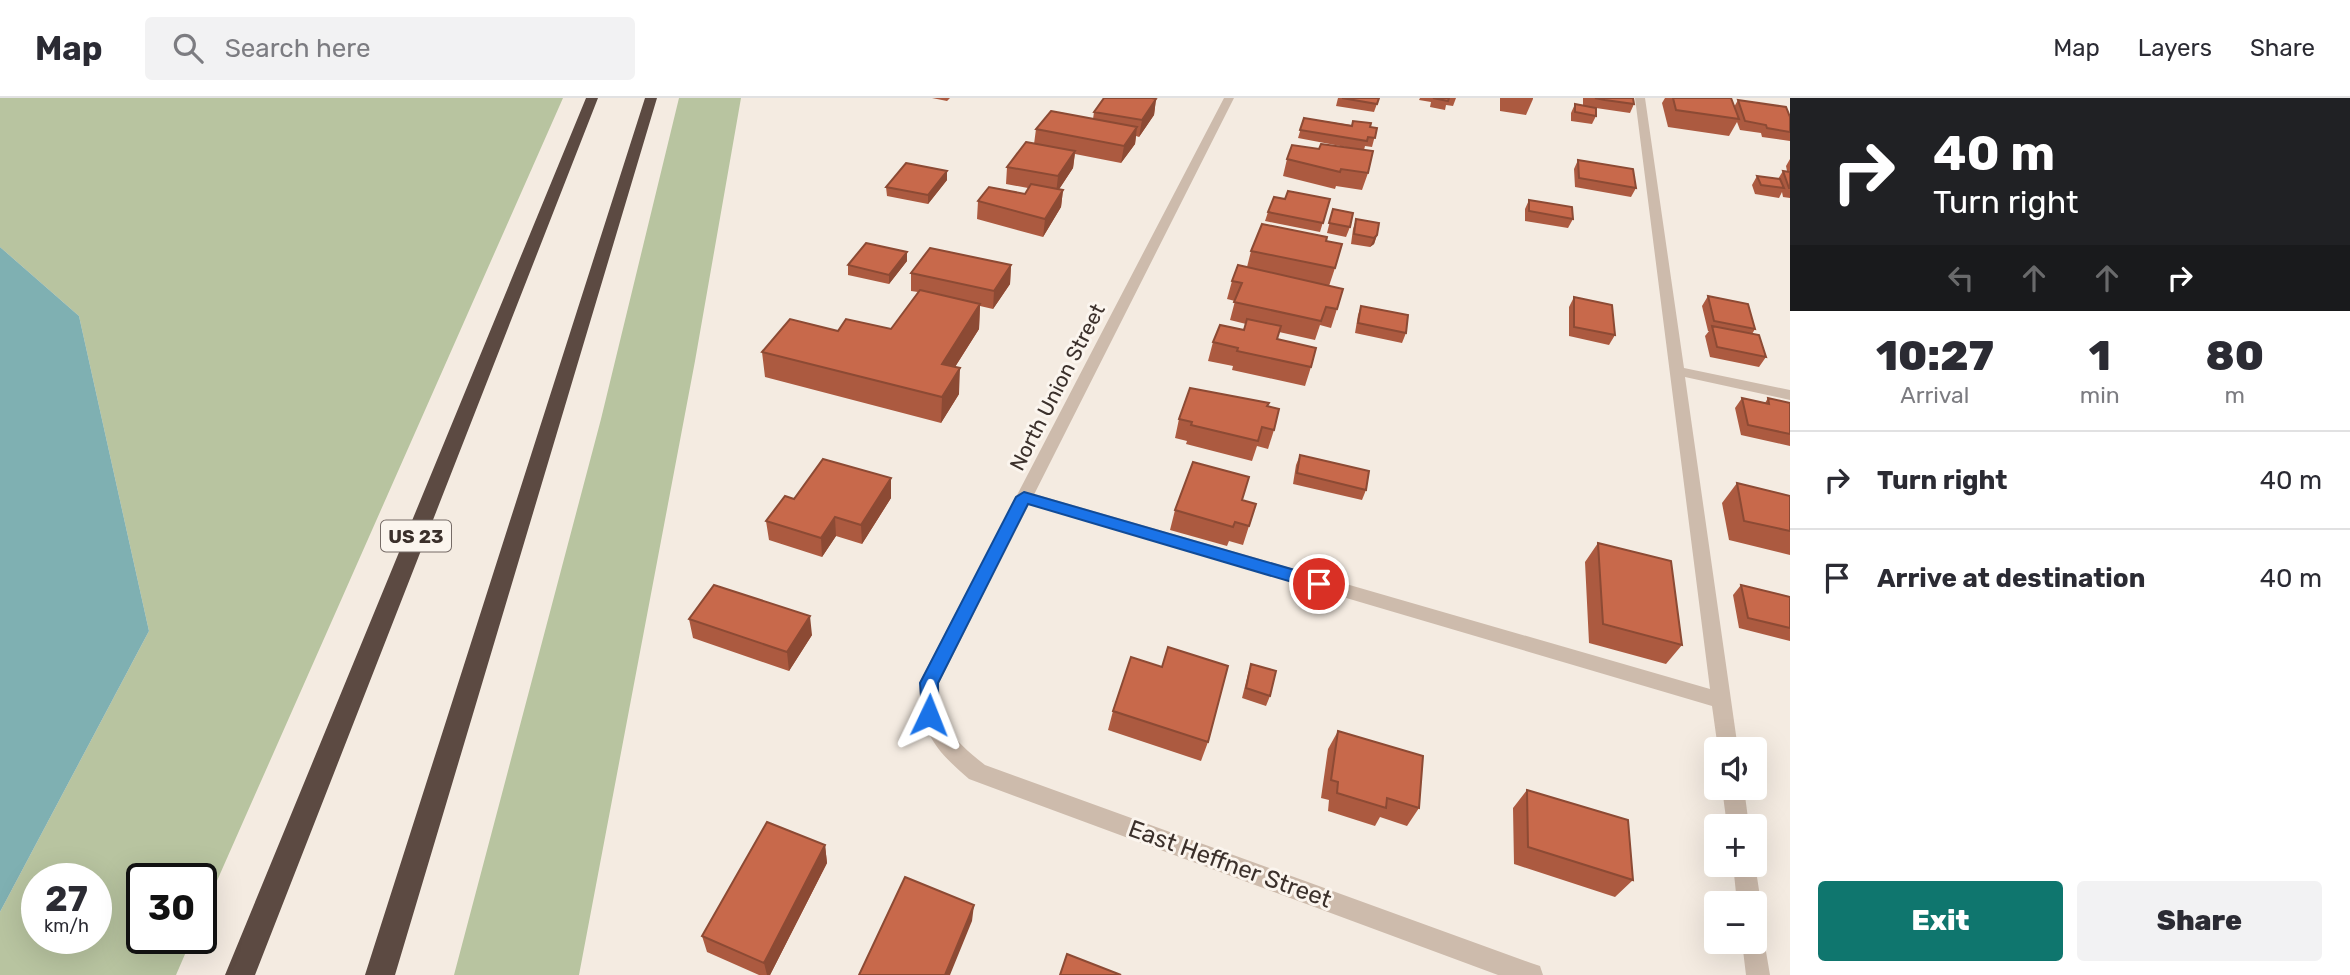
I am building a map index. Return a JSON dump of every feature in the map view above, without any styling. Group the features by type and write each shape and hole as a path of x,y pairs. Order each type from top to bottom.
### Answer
{"highway":[{"name":"US 23","path":"240,975 592,98"},
{"path":"380,975 651,98"}],"street":[{"name":"North Union Street","path":"940,737 929,715 929,683 1229,98"},
{"path":"1640,98 1726,737"},
{"path":"1677,371 1790,395"},
{"path":"1024,497 1722,701"},
{"name":"East Heffner Street","path":"940,737 948,749 977,772 1531,975"},
{"path":"1755,954 1758,975"}],"green space":[{"path":"0,98 563,98 217,881 217,863 126,863 126,954 185,954 176,975 0,975 0,912 21,872 21,954 112,954 112,863 26,863 149,631 79,316 0,247"},
{"path":"679,98 741,98 695,361 579,975 454,975 601,419"}],"water":[{"path":"0,247 79,316 149,631 26,863 21,863 21,872 0,912"}],"building":[{"path":"1104,98 1156,99 1142,120 1094,112"},
{"path":"1342,98 1379,98 1377,104"},
{"path":"1595,98 1633,98 1634,104 1605,100"},
{"path":"1673,98 1731,98 1739,119 1676,110"},
{"path":"1738,100 1786,107 1790,117 1790,132 1745,121"},
{"path":"1575,104 1596,108 1596,116 1575,112"},
{"path":"1051,111 1137,127 1124,146 1036,129"},
{"path":"1304,118 1352,126 1353,121 1371,123 1370,127 1377,128 1375,138 1368,137 1367,141 1300,130"},
{"path":"1026,142 1075,151 1058,176 1007,167"},
{"path":"1321,144 1373,151 1368,173 1341,169 1340,172 1287,159 1292,145 1319,149"},
{"path":"1578,160 1633,169 1636,188 1579,178"},
{"path":"906,163 947,171 928,195 886,187"},
{"path":"1783,171 1790,172 1790,188 1789,188"},
{"path":"1757,176 1780,179 1784,188 1761,185"},
{"path":"1031,184 1063,190 1045,219 978,201 989,187 1025,194"},
{"path":"1288,191 1330,199 1323,223 1268,212 1274,197 1285,199"},
{"path":"1529,200 1572,207 1573,219 1529,211"},
{"path":"1333,209 1353,213 1350,227 1329,223"},
{"path":"1356,219 1379,223 1377,235 1374,238 1354,234"},
{"path":"1262,224 1327,237 1326,241 1342,244 1335,268 1251,251"},
{"path":"866,243 907,252 889,275 848,265"},
{"path":"930,248 1011,265 994,291 911,273"},
{"path":"1238,265 1343,289 1337,309 1326,307 1321,321 1234,302 1242,283 1232,281"},
{"path":"920,290 980,304 942,364 960,368 942,397 762,352 790,319 838,331 846,319 891,329"},
{"path":"1708,296 1748,304 1755,329 1714,321"},
{"path":"1574,297 1612,305 1615,335 1574,327"},
{"path":"1361,306 1408,315 1406,333 1358,323"},
{"path":"1247,319 1281,326 1277,339 1316,348 1311,367 1237,351 1238,348 1213,342 1220,325 1244,330"},
{"path":"1712,326 1759,335 1766,357 1717,347"},
{"path":"1190,388 1269,403 1267,406 1279,409 1274,430 1262,427 1258,441 1191,425 1192,422 1179,419"},
{"path":"1742,398 1769,404 1768,398 1790,403 1790,434 1748,425"},
{"path":"1300,455 1369,471 1366,490 1297,473"},
{"path":"823,459 891,478 861,525 835,517 821,538 766,521 785,496 794,499"},
{"path":"1193,462 1249,477 1242,500 1256,504 1249,526 1235,522 1233,527 1175,510"},
{"path":"1737,483 1790,496 1790,531 1744,521"},
{"path":"1598,543 1671,561 1682,645 1603,624"},
{"path":"714,585 810,616 787,652 689,619"},
{"path":"1741,585 1790,597 1790,628 1748,618"},
{"path":"1168,647 1228,666 1208,742 1113,711 1131,657 1162,667"},
{"path":"1251,664 1276,671 1270,696 1246,688"},
{"path":"1338,731 1423,756 1419,808 1387,798 1386,808 1337,793 1338,782 1331,780"},
{"path":"1527,790 1628,820 1633,880 1528,847"},
{"path":"767,822 825,845 764,963 702,936"},
{"path":"905,877 974,905 945,975 859,975"},
{"path":"1067,954 1121,975 1060,975"}],"route":[{"path":"929,715 929,683 1024,497 1319,584"}]}
